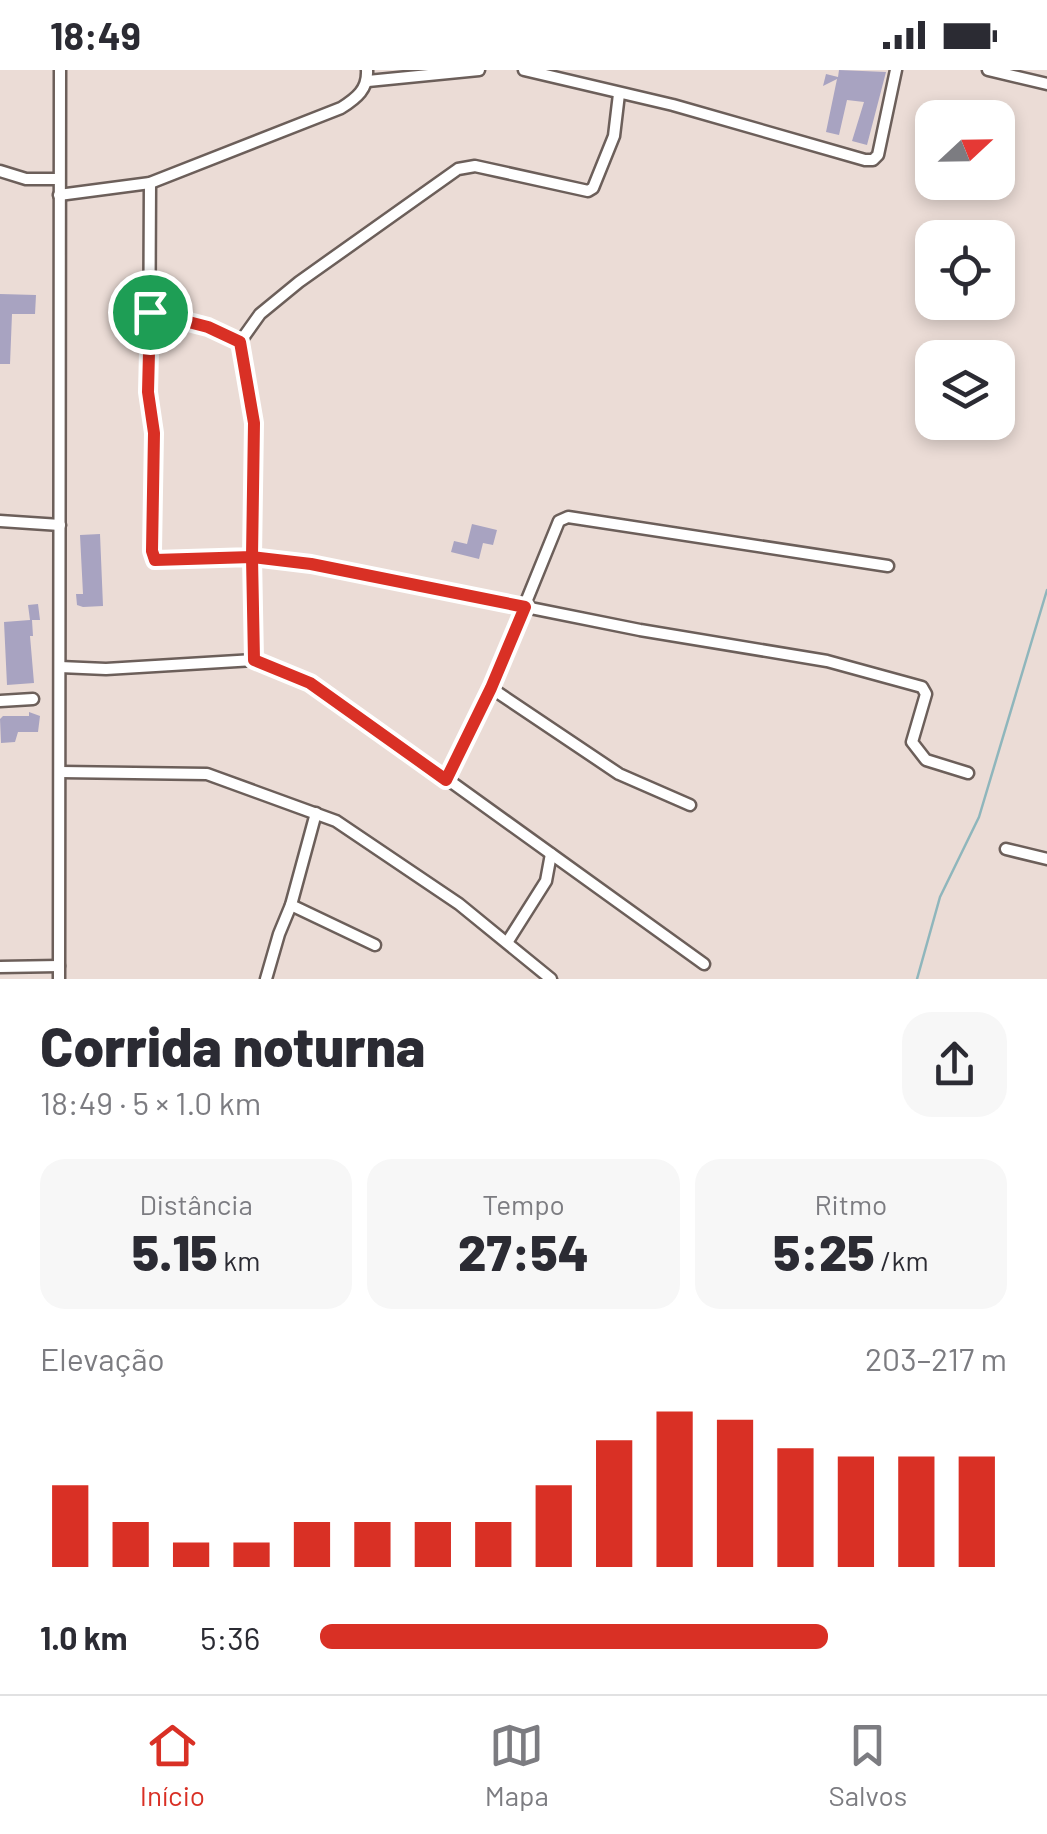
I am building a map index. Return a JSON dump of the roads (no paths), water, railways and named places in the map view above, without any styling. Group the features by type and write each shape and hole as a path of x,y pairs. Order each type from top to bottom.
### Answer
{"street":[{"path":"59,979 60,70"},
{"path":"59,195 150,183 341,108 360,94 367,76 479,70"},
{"path":"524,70 673,105 865,160 874,160 878,155 896,70"},
{"path":"988,70 1047,84"},
{"path":"254,660 254,423 240,342 260,314 299,282 458,170 475,166 588,191 593,188 614,136 619,94"},
{"path":"0,171 26,179 59,179"},
{"path":"150,183 148,392 154,433 155,560 252,557 311,564 640,630 827,661 922,687 926,694 912,742 926,760 968,773"},
{"path":"150,312 208,327 240,342"},
{"path":"446,780 491,688 554,527 568,518 888,566"},
{"path":"0,521 60,525"},
{"path":"60,667 106,669 254,660 310,683 704,964"},
{"path":"491,688 619,774 690,805"},
{"path":"0,701 33,699"},
{"path":"60,772 207,774 316,813 352,829 460,904 552,979"},
{"path":"266,979 292,905 316,813"},
{"path":"1006,849 1047,859"},
{"path":"508,941 546,881 552,854"},
{"path":"292,905 375,945"},
{"path":"0,966 59,966"}],"waterway":[{"path":"917,979 940,897 979,817 1047,590"}]}
